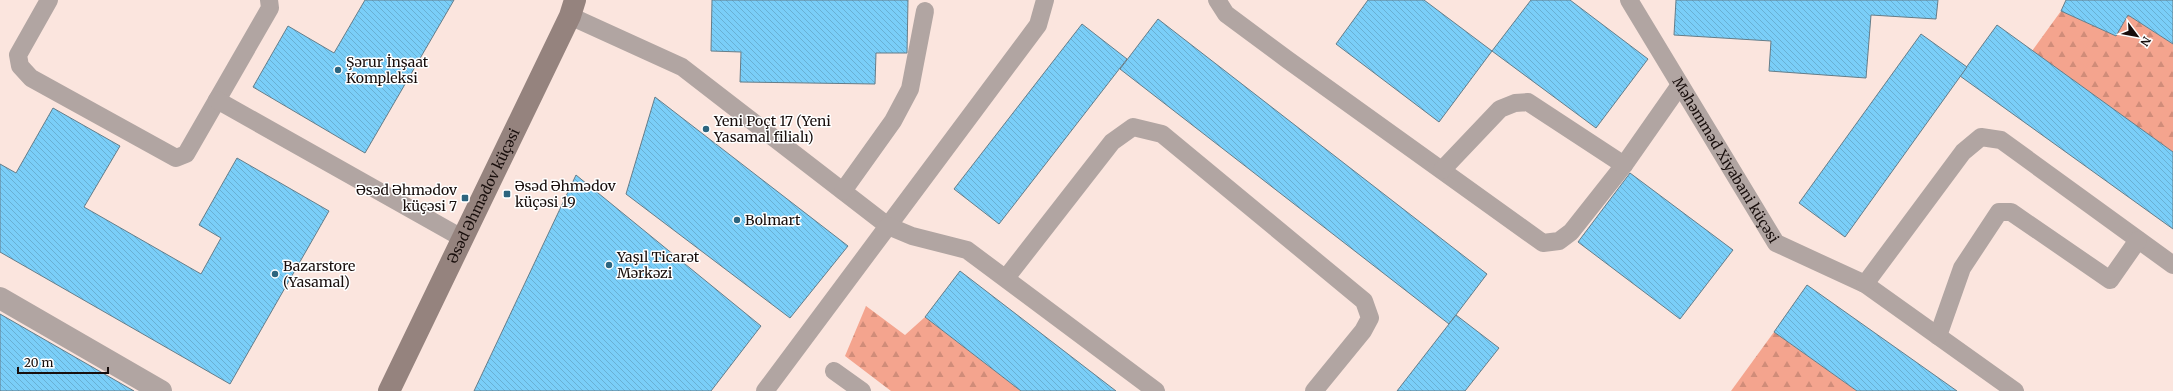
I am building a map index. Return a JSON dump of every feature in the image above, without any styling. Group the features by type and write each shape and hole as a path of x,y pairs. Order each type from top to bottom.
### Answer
{"street":[{"name":"Əsəd Əhmədov küçəsi","path":"389,391 572,8"},
{"path":"0,298 161,391"}],"lane":[{"path":"45,1 18,55 20,66 38,82 176,158 186,154 270,8 269,0"},
{"path":"765,391 1038,25 1045,0"},
{"path":"1217,0 1226,14 1282,56 1543,244 1559,241 1571,232 1624,165 1680,85"},
{"name":"Məhəmməd Xiyabani küçəsi","path":"1629,0 1776,243 1866,284 2014,391"},
{"path":"572,8 682,67 888,226 912,236 967,250 1156,391"},
{"path":"843,191 893,121 910,89 925,12"},
{"path":"217,100 462,238"},
{"path":"1442,170 1500,109 1515,103 1528,102 1624,165"},
{"path":"1006,278 1112,142 1133,127 1162,134 1364,301 1370,318 1363,331 1314,391"},
{"path":"1866,284 1963,152 1981,137 2000,140 2173,265"},
{"path":"1938,336 1962,268 1999,212 2011,212 2110,280 2138,240"},
{"path":"834,371 862,391"}],"green space":[{"path":"2061,11 2116,36 2128,15 2173,44 2173,152 2032,51"},
{"path":"866,306 905,335 925,317 1021,391 891,391 845,356"},
{"path":"1774,332 1857,391 1731,391"}],"building":[{"name":"Şərur İnşaat Kompleksi","path":"365,0 454,0 365,153 253,87 288,26 334,53"},
{"path":"712,0 908,0 907,53 876,53 875,84 740,82 741,52 711,51"},
{"path":"1368,0 1424,0 1492,51 1439,122 1336,44"},
{"path":"1531,0 1570,0 1648,59 1596,128 1492,51"},
{"path":"1676,0 1938,0 1936,19 1871,15 1866,78 1769,71 1771,41 1674,35"},
{"path":"2066,0 2173,0 2173,44 2128,15 2116,36 2061,11"},
{"path":"1158,19 1487,274 1449,324 1120,69"},
{"path":"1082,24 1127,59 999,224 954,189"},
{"path":"1997,25 2173,152 2173,229 1960,76"},
{"path":"1921,34 1967,67 1845,237 1799,203"},
{"name":"Bolmart","path":"655,97 848,246 790,318 626,194"},
{"path":"53,108 120,146 84,207 201,274 221,238 199,225 237,158 329,211 230,384 0,252 0,164 16,173"},
{"path":"1630,173 1733,250 1680,319 1578,242"},
{"name":"Yaşıl Ticarət Mərkəzi","path":"576,175 761,326 711,391 474,391"},
{"path":"960,271 1116,391 1021,391 925,317"},
{"path":"1807,285 1957,391 1857,391 1774,332"},
{"path":"0,314 134,391 0,391"},
{"path":"1456,315 1499,348 1465,391 1397,391"}],"place":[{"name":"Şərur İnşaat Kompleksi","path":"338,70"},
{"name":"Yeni Poçt 17 (Yeni Yasamal filialı)","path":"706,129"},
{"name":"Əsəd Əhmədov küçəsi 19","path":"507,194"},
{"name":"Əsəd Əhmədov küçəsi 7","path":"465,198"},
{"name":"Bolmart","path":"737,220"},
{"name":"Yaşıl Ticarət Mərkəzi","path":"609,265"},
{"name":"Bazarstore (Yasamal)","path":"275,274"}]}
